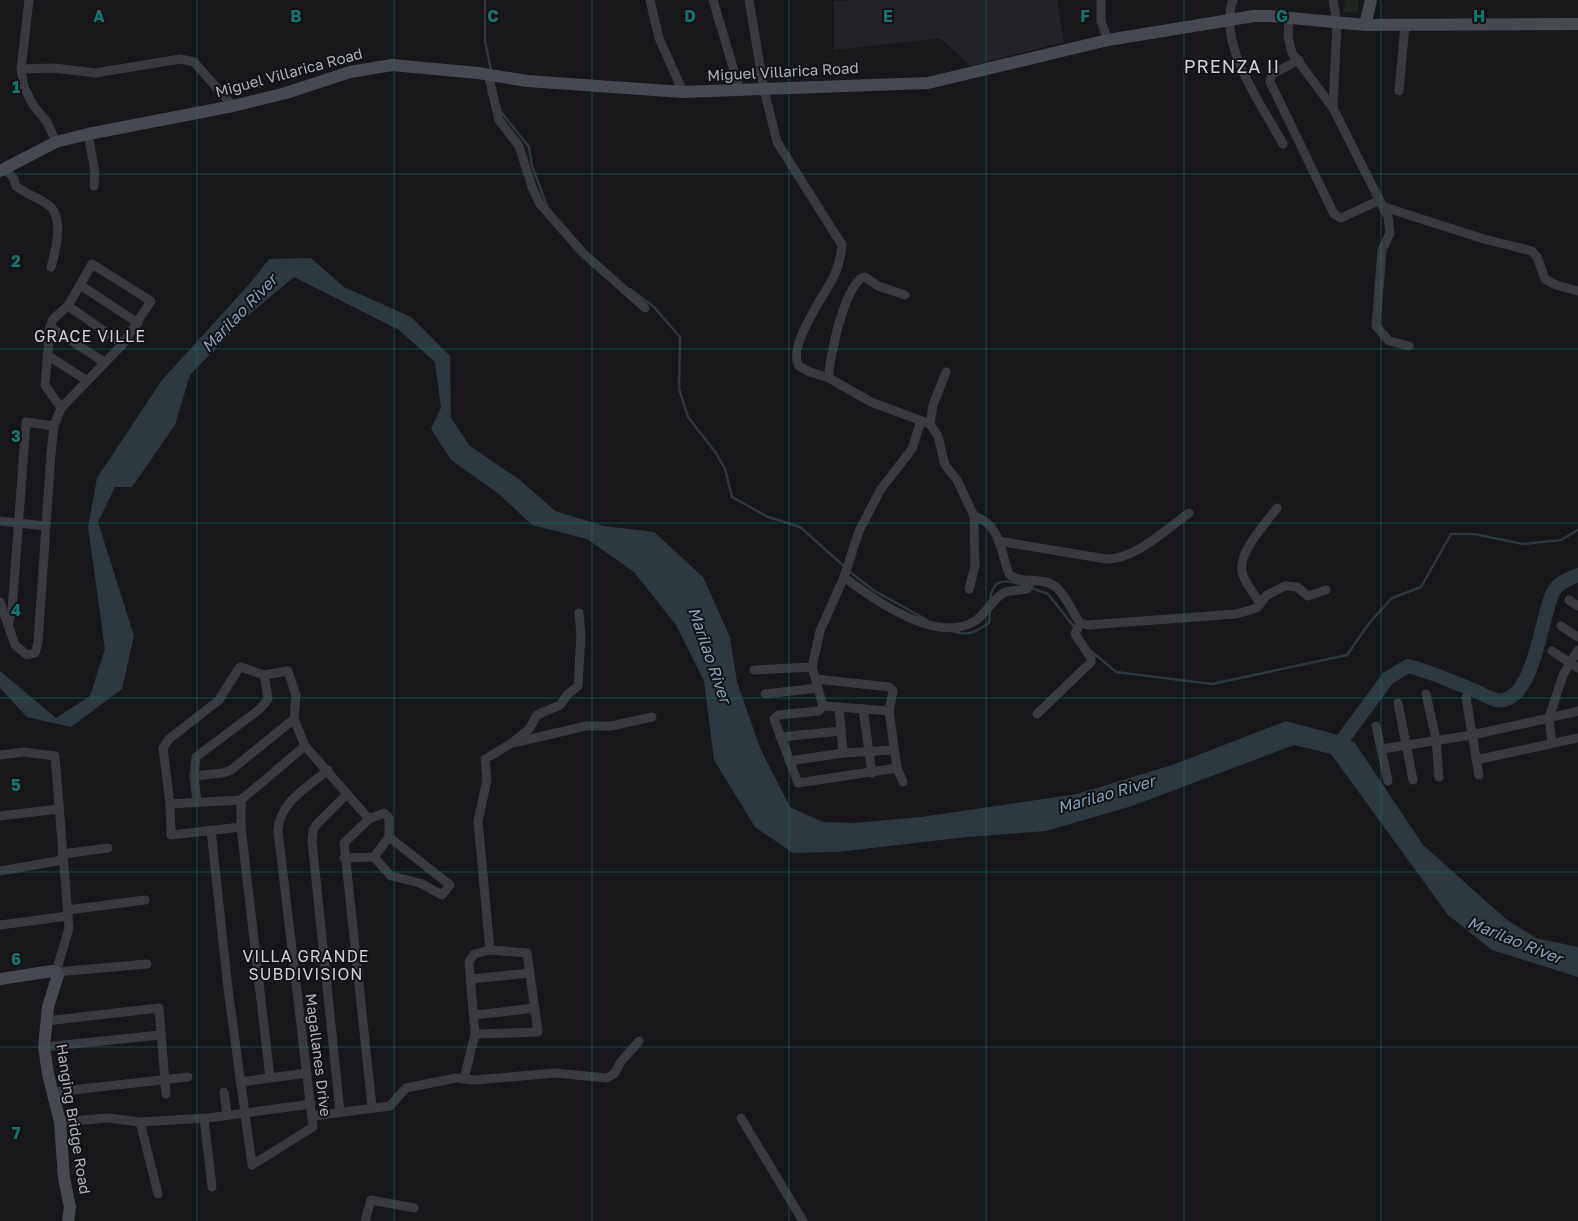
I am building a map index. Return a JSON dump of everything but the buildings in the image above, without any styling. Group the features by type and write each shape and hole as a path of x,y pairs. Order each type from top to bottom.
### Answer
{"main road":[{"path":"1365,25 1371,0"},
{"name":"Miguel Villarica Road","path":"2,170 56,142 233,106 286,93 350,72 392,65 488,74 527,81 684,92 740,91 928,83 1108,40 1254,16 1365,25 1578,24"},
{"path":"0,979 56,972"},
{"name":"Hanging Bridge Road","path":"56,972 58,981 48,1007 44,1047 48,1074 60,1122 64,1178 70,1207 68,1221"}],"street":[{"path":"28,0 21,69 24,87 34,105 47,122 56,142"},
{"path":"650,0 659,38 684,92"},
{"path":"713,0 740,91"},
{"path":"749,0 764,90 773,129 781,150 841,241 837,267 832,281 807,322 796,357 799,366 810,372 830,378 871,402 925,423 938,436 945,466 957,480 974,516 975,566 969,589"},
{"path":"1101,0 1100,16 1108,40"},
{"path":"1233,0 1229,21 1235,54 1283,144"},
{"path":"1333,0 1337,23 1333,108"},
{"path":"1289,18 1289,45 1292,53 1333,108 1382,203 1391,230 1382,250 1376,326 1389,341 1409,346"},
{"path":"1399,91 1406,25"},
{"path":"21,69 54,68 95,72 180,60 194,62 233,106"},
{"path":"1299,60 1272,74 1270,82 1334,214 1341,218 1382,203 1484,239 1532,251 1537,256 1545,280 1578,291"},
{"path":"488,74 499,120 519,146 532,188 540,204 583,253 645,308"},
{"path":"88,134 95,172 94,186"},
{"path":"2,170 14,179 16,186 47,204 55,215 57,237 51,267"},
{"path":"0,602 15,645 27,655 35,653 38,643 54,426 61,408 86,380 123,344 151,301 92,264 68,306 53,319 50,328 45,385 61,408"},
{"path":"830,378 829,362 844,305 859,280 866,277 878,286 905,295"},
{"path":"80,285 138,323"},
{"path":"68,306 123,344"},
{"path":"50,328 104,362"},
{"path":"47,355 86,380"},
{"path":"823,706 812,667 820,631 846,571 860,531 881,489 904,463 912,449 934,405 946,372"},
{"path":"8,625 12,611 26,422 54,426"},
{"path":"1260,602 1243,575 1242,566 1249,545 1277,508"},
{"path":"998,541 1106,559 1118,559 1142,546 1189,513"},
{"path":"974,516 987,520 993,527 1009,574 1014,578 1044,582 1054,586 1080,623 1088,625 1236,614 1257,608 1260,602 1285,586 1296,587 1308,596 1326,590"},
{"path":"0,521 46,526"},
{"path":"846,571 862,591 908,617 928,625 947,629 975,621 1000,596 1007,592 1027,589 1032,580"},
{"path":"1569,600 1578,606"},
{"path":"490,950 478,821 487,780 484,759 512,743 530,729 537,715 560,705 568,694 578,686 581,635 579,613"},
{"path":"1037,714 1091,662 1091,658 1076,634 1080,623"},
{"path":"1561,626 1578,637"},
{"path":"1552,743 1549,718 1570,663 1578,650"},
{"path":"1552,651 1578,668"},
{"path":"241,827 171,835 170,804 163,755 165,744 219,700 238,668 241,667 264,675 284,670 291,674 296,695 294,719 305,746 369,819"},
{"path":"754,670 812,667"},
{"path":"197,802 194,764 200,753 261,708 268,699 264,675"},
{"path":"765,694 817,684 892,688 889,710 897,768 902,782"},
{"path":"1426,694 1436,739 1438,777"},
{"path":"1466,697 1479,775"},
{"path":"1398,703 1408,744 1413,780"},
{"path":"823,706 889,710"},
{"path":"823,706 819,711 775,716 774,722 798,784 897,768"},
{"path":"839,707 843,753"},
{"path":"863,709 872,773"},
{"path":"1382,749 1472,734 1578,711"},
{"path":"512,743 586,726 611,726 652,717"},
{"path":"194,776 223,773 231,770 294,719"},
{"path":"1376,726 1388,781"},
{"path":"780,737 841,731"},
{"path":"1476,760 1578,738"},
{"path":"170,804 241,800 305,746"},
{"path":"789,761 843,753 894,750"},
{"name":"Hanging Bridge Road","path":"0,755 23,752 55,756 68,913 68,936 56,972"},
{"name":"Magallanes Drive","path":"244,1113 252,1165 312,1127 313,1116 278,826 279,817 286,806 328,770"},
{"path":"340,1112 312,841 313,830 316,825 347,794"},
{"path":"241,800 241,827 270,1078"},
{"path":"0,816 59,809"},
{"path":"344,858 374,857 389,838 389,818 387,815 379,814 369,819 347,838 344,843 344,858 372,1107"},
{"path":"212,830 244,1113"},
{"path":"374,857 391,876 420,883 442,896 450,884 389,838"},
{"path":"0,871 108,848"},
{"path":"420,883 432,871"},
{"path":"0,925 145,900"},
{"path":"464,1079 475,1034 471,957 482,951 490,950 527,953 538,1032 475,1034"},
{"path":"56,972 147,964"},
{"path":"471,979 530,973"},
{"path":"46,1021 159,1008 166,1094"},
{"path":"475,1015 535,1008"},
{"path":"44,1047 160,1035"},
{"path":"313,1116 390,1106 406,1088 456,1078 476,1080 555,1073 607,1078 615,1073 620,1063 639,1041"},
{"path":"240,1082 307,1073"},
{"path":"54,1092 188,1076"},
{"path":"224,1092 226,1115"},
{"path":"60,1122 108,1118 140,1122 204,1118 311,1104"},
{"path":"204,1118 212,1187"},
{"path":"741,1118 804,1221"},
{"path":"140,1122 158,1194"},
{"path":"364,1221 370,1200 414,1208"}],"shaded area":[{"path":"1057,0 1064,42 970,66 940,38 834,50 834,1"},
{"path":"1345,0 1359,0 1358,13 1343,12"}],"water":[{"name":"Marilao River","path":"311,258 344,287 411,317 450,356 451,418 470,446 520,480 555,511 604,526 654,532 703,577 730,637 737,682 760,748 790,807 823,822 854,823 921,817 1077,794 1172,765 1286,721 1334,734 1355,743 1423,845 1507,920 1536,938 1578,947 1578,977 1492,950 1448,915 1331,754 1294,745 1132,806 1046,831 967,837 837,852 793,853 755,827 714,760 704,681 676,625 634,572 587,539 532,525 499,494 451,460 431,429 441,408 435,362 399,330 294,277 244,319 190,375 175,425 132,487 115,487 98,522 134,636 122,689 71,727 27,717 0,688 0,671 56,718 90,696 105,649 88,527 97,478 162,380 252,281 269,259"}],"waterway":[{"path":"485,0 485,41 491,70"},
{"path":"501,112 529,147 532,166 547,206"},
{"path":"630,289 653,306 680,337 679,389 688,417 716,453 725,469 732,497 768,517 800,527 845,567"},
{"path":"1091,651 1116,672 1212,684 1347,655 1370,622 1392,598 1421,587 1451,534 1474,534 1523,544 1561,540 1578,530"},
{"path":"849,571 873,590 927,620"},
{"path":"1328,742 1340,743 1388,678 1408,666 1442,677 1497,700 1510,697 1521,688 1529,672 1555,589 1563,582 1578,575"},
{"path":"990,601 991,593 997,584 1007,581 1025,586"},
{"path":"1031,588 1048,594 1075,628"},
{"path":"950,630 961,633 975,631 989,623 990,611"}],"district":[{"name":"PRENZA II","path":"1232,67"},
{"name":"GRACE VILLE","path":"90,336"},
{"name":"VILLA GRANDE SUBDIVISION","path":"306,965"}]}
